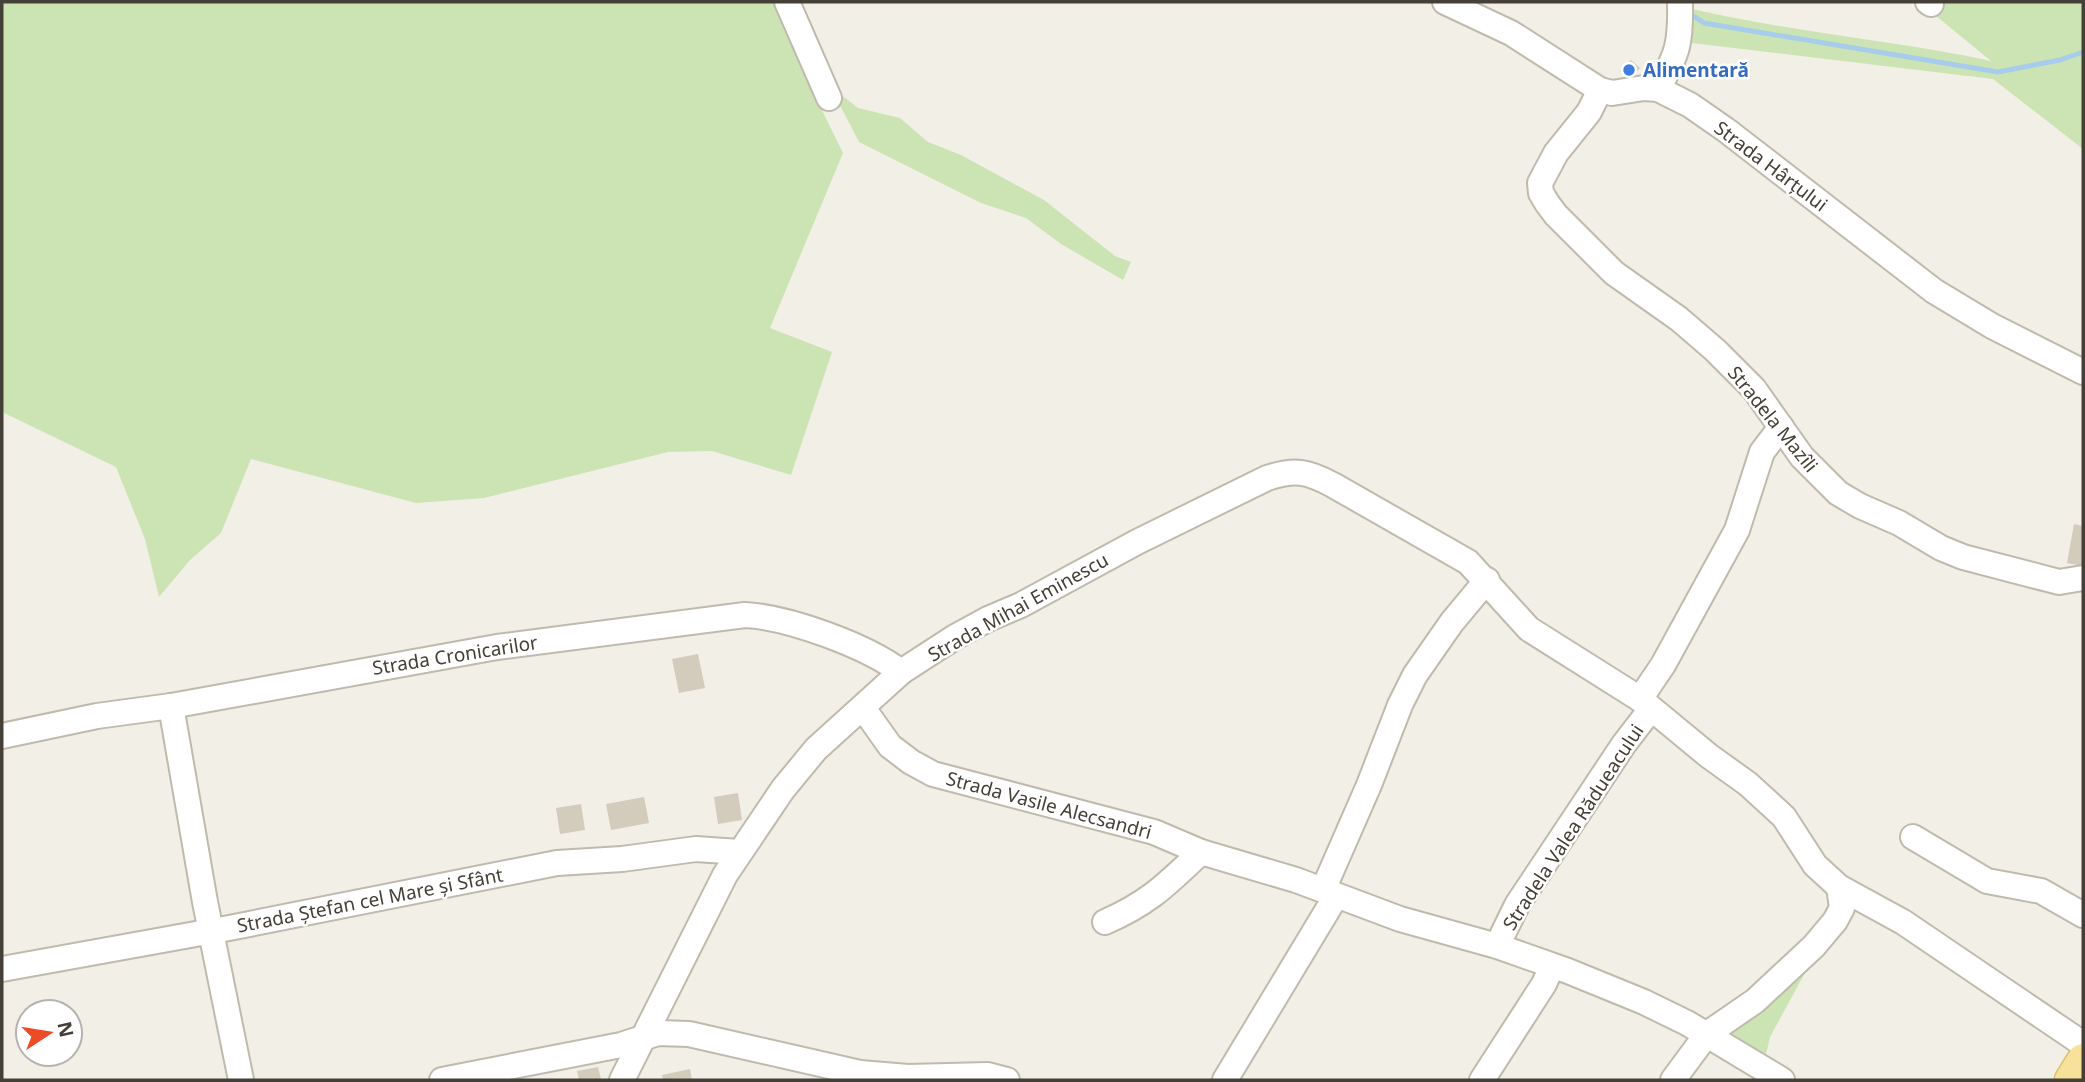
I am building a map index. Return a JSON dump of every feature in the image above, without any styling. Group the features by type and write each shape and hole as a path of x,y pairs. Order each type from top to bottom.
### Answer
{"main road":[{"path":"2070,1080 2083,1059"}],"street":[{"path":"787,2 829,98"},
{"path":"1445,2 1511,33 1600,90 1612,93 1644,88 1658,89 1678,48 1681,34 1680,2"},
{"name":"Strada Hârțului","path":"1658,89 1689,105 1726,130 1934,291 1992,326 2083,372"},
{"name":"Stradela Mazîli","path":"1600,90 1589,112 1556,153 1540,183 1546,203 1614,273 1679,319 1716,350 1754,389 1802,457 1838,493 1963,557 2059,582 2083,578"},
{"path":"1645,704 1663,665 1737,530 1762,453 1781,427"},
{"name":"Stradela Valea Rădueacului","path":"1284,472 1300,471 1324,480 1468,562 1529,629 1645,704 1773,805 1784,817 1815,865 1839,887 1903,922 2083,1044"},
{"name":"Strada Mihai Eminescu","path":"622,1080 696,930 739,852 799,768 816,749 901,672 988,619 1021,605 1137,542 1284,472"},
{"path":"1225,1080 1329,893 1399,705 1415,676 1452,622 1487,580"},
{"name":"Strada Cronicarilor","path":"2,736 108,714 171,706 497,647 745,615 783,621 861,648 877,655 901,672"},
{"name":"Stradela Valea Rădueacului","path":"1497,946 1517,905 1624,744 1645,704"},
{"path":"171,706 241,1080"},
{"name":"Strada Vasile Alecsandri","path":"863,708 890,746 933,775 1154,832 1201,852 1400,919 1497,946 1644,1002 1707,1034 1782,1080"},
{"path":"1913,837 1987,881 2042,891 2083,915"},
{"name":"Strada Ștefan cel Mare și Sfânt","path":"2,969 557,863 622,859 696,849 739,852"},
{"path":"1105,922 1131,911 1163,889 1201,852"},
{"path":"1673,1080 1707,1034 1755,1001 1815,946 1842,908 1839,887"},
{"path":"1482,1080 1544,984 1552,966"},
{"path":"442,1080 621,1045 658,1032 690,1034 860,1073 908,1077 988,1075 1007,1080"}],"green space":[{"path":"2,2 777,2 816,98 843,153 770,328 832,352 791,475 712,451 668,452 484,498 416,503 251,459 221,533 190,560 159,597 145,539 116,467 2,412"},
{"path":"1919,2 2083,2 2083,149 1993,79 1692,43 1692,9 1991,61"},
{"path":"830,86 858,108 900,118 928,142 961,155 1044,200 1115,256 1131,262 1123,280 1061,244 1026,218 981,203 859,142"},
{"path":"1799,971 1806,971 1770,1037 1765,1059 1722,1034"}],"building":[{"path":"1631,60 1640,68 1629,80 1620,71"},
{"path":"2074,524 2083,526 2083,566 2067,563"},
{"path":"698,654 705,688 679,693 672,659"},
{"path":"738,793 742,820 718,824 714,797"},
{"path":"644,797 649,823 611,830 606,804"},
{"path":"581,804 585,830 560,834 556,808"},
{"path":"598,1067 601,1079 579,1080 577,1071"},
{"path":"690,1069 692,1080 663,1080 662,1075"}],"waterway":[{"path":"1695,17 1704,23 1998,72 2060,60 2083,52"}],"place":[{"name":"Alimentară","path":"1629,70"}]}
